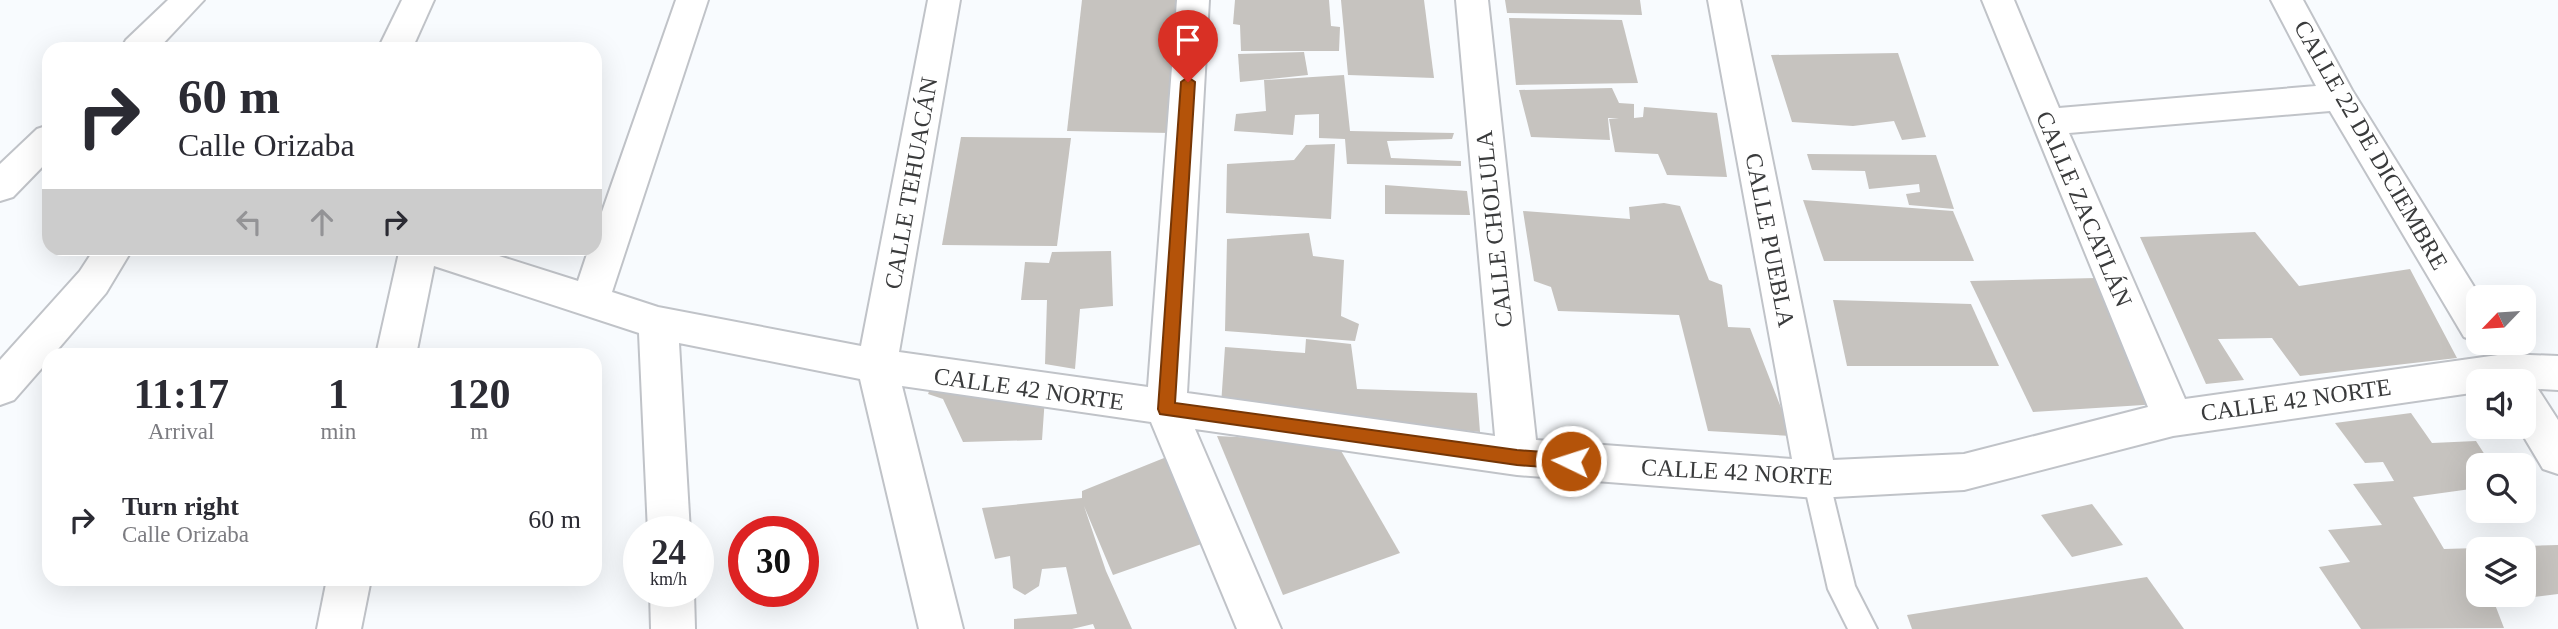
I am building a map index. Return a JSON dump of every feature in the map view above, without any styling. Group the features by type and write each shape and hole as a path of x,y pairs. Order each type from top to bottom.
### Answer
{"street":[{"path":"145,42 188,0"},
{"path":"398,42 418,0"},
{"path":"590,301 692,0"},
{"name":"CALLE TEHUACÁN","path":"877,366 944,0"},
{"path":"1193,0 1166,409 1259,629"},
{"name":"CALLE CHOLULA","path":"1472,0 1517,457"},
{"name":"CALLE PUEBLA","path":"1724,0 1816,480"},
{"name":"CALLE ZACATLÁN","path":"1998,0 2172,418"},
{"name":"CALLE 22 DE DICIEMBRE","path":"2287,0 2339,97 2466,306"},
{"path":"2047,122 2339,97"},
{"path":"18,170 42,145"},
{"path":"0,388 93,282 110,256"},
{"path":"398,348 417,256"},
{"name":"CALLE 42 NORTE","path":"450,256 658,323 877,366 1517,457 1816,480 1964,472 2172,418 2466,394"},
{"path":"658,323 668,516"},
{"path":"877,366 941,629"},
{"name":"CALLE 42 NORTE","path":"2536,382 2558,373"},
{"path":"2536,417 2558,456"},
{"path":"339,629 348,586"},
{"path":"673,607 674,629"}],"lane":[{"path":"1816,480 1842,589 1863,629"}],"building":[{"path":"1082,0 1181,0 1170,133 1067,131"},
{"path":"1235,0 1329,0 1331,26 1340,27 1339,51 1241,51 1240,25 1233,24"},
{"path":"1341,0 1424,0 1434,78 1348,75"},
{"path":"1505,0 1640,0 1642,15 1507,13"},
{"path":"1509,18 1622,20 1638,83 1516,85"},
{"path":"1304,52 1308,75 1240,82 1238,54"},
{"path":"1898,53 1926,137 1902,140 1894,121 1853,126 1792,122 1771,55"},
{"path":"1344,75 1350,131 1454,133 1452,139 1387,141 1391,158 1461,161 1461,166 1347,164 1345,139 1319,138 1319,114 1295,115 1293,135 1234,131 1236,114 1266,111 1264,80"},
{"path":"1612,88 1619,103 1634,104 1634,118 1643,117 1644,107 1717,113 1727,177 1667,175 1658,154 1615,152 1609,119 1619,118 1608,118 1610,140 1531,137 1519,90"},
{"path":"961,137 1071,138 1057,246 942,245"},
{"path":"1335,144 1331,219 1226,213 1227,164 1294,160 1306,145"},
{"path":"1807,154 1936,155 1954,209 1909,205 1906,194 1920,192 1919,184 1869,189 1865,171 1812,170"},
{"path":"1385,185 1467,191 1470,215 1385,214"},
{"path":"1803,200 1953,211 1974,261 1824,261"},
{"path":"1664,203 1680,206 1709,280 1722,285 1728,327 1750,328 1792,436 1708,431 1679,315 1558,311 1551,287 1534,281 1523,211 1630,219 1629,207"},
{"path":"2255,232 2299,286 2410,269 2457,358 2300,376 2272,338 2218,339 2244,380 2206,384 2140,237"},
{"path":"1309,233 1313,256 1344,260 1341,316 1359,324 1355,341 1225,331 1227,239"},
{"path":"1111,251 1113,306 1080,309 1075,369 1045,364 1047,300 1021,300 1025,262 1049,263 1052,252"},
{"path":"2096,278 2159,404 2033,412 1970,281"},
{"path":"1833,300 1971,304 1999,366 1847,366"},
{"path":"1306,339 1351,344 1357,389 1477,393 1480,432 1221,405 1225,347 1305,353"},
{"path":"933,382 1045,397 1042,440 963,442 943,399 928,394"},
{"path":"2411,413 2432,443 2476,441 2484,453 2466,453 2466,490 2413,497 2444,549 2466,548 2466,607 2496,607 2504,628 2361,629 2319,567 2350,562 2328,530 2382,525 2353,484 2394,481 2383,462 2365,463 2335,423"},
{"path":"1217,436 1336,442 1400,553 1283,595"},
{"path":"1169,456 1207,542 1113,575 1084,506 1106,571 1132,629 1095,629 1093,624 1072,629 1014,629 1014,619 1077,614 1066,567 1042,569 1039,586 1025,595 1013,588 1010,556 995,559 982,508 1082,498 1082,491"},
{"path":"2092,504 2123,545 2072,557 2041,515"},
{"path":"2558,545 2558,594 2536,597 2536,546"},
{"path":"2147,577 2184,629 1912,629 1907,615"}],"route":[{"path":"1188,82 1166,409 1517,457 1571,461"}]}
